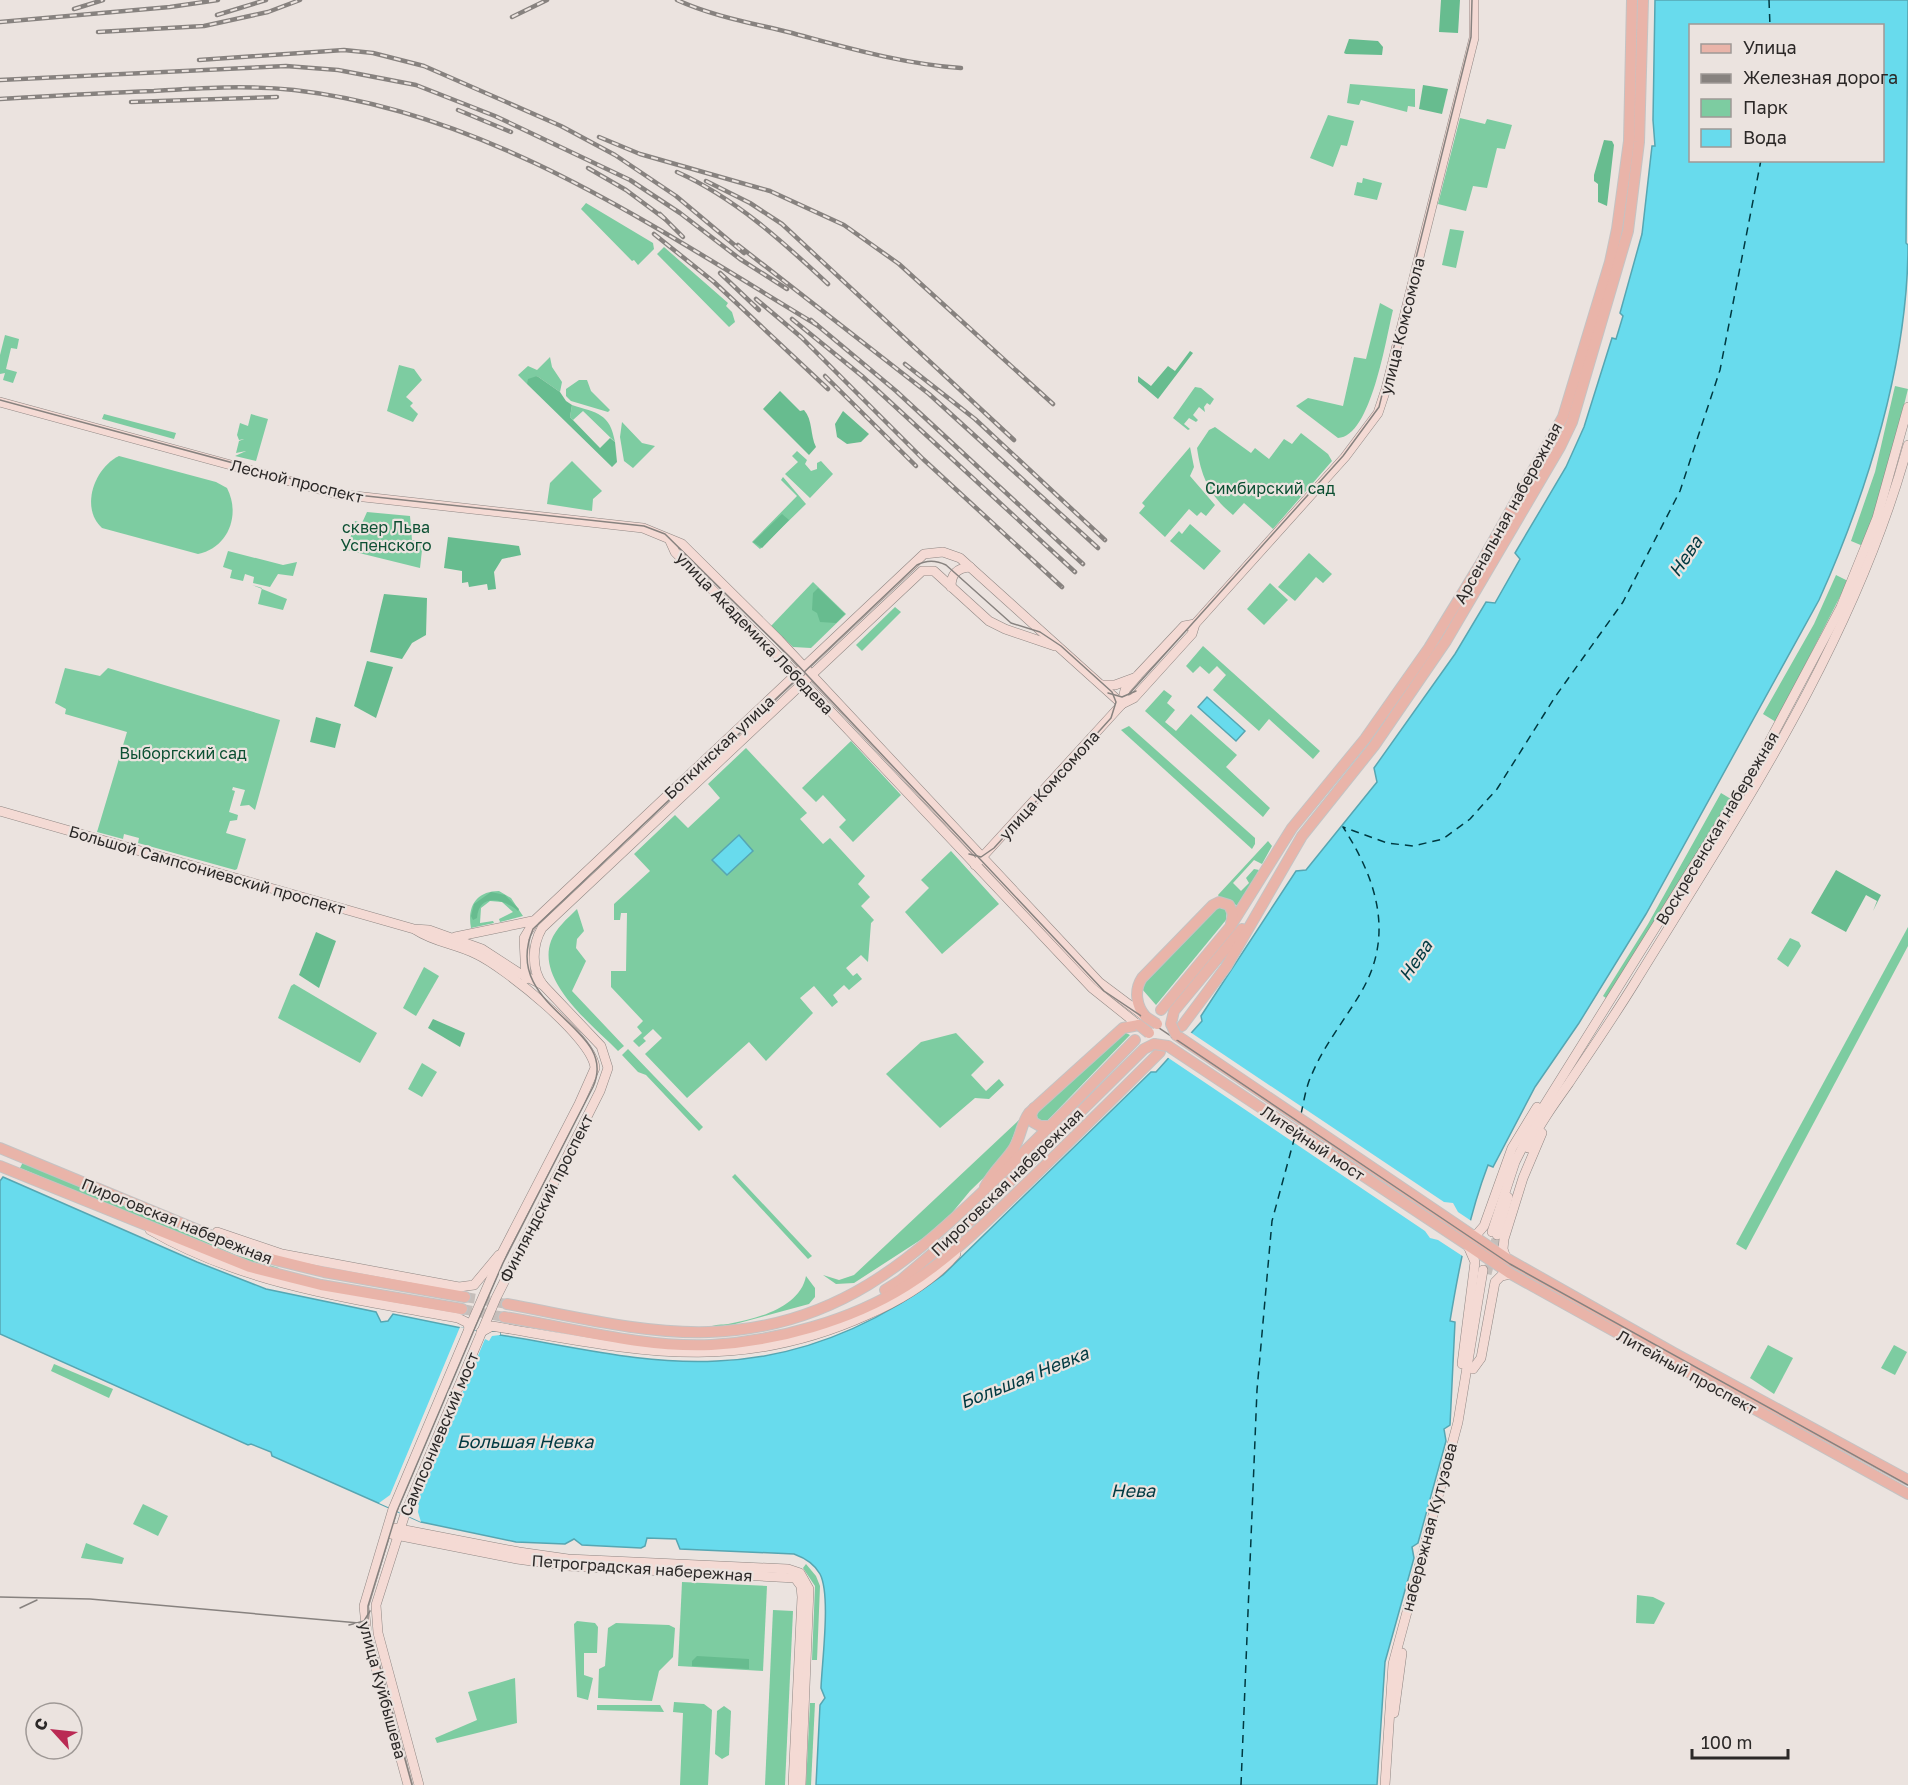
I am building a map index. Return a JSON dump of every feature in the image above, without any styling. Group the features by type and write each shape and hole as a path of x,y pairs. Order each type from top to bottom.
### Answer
{"main road":[{"name":"улица Комсомола","path":"979,862 1122,704 1134,698 1185,642 1192,634 1195,624 1345,457 1381,408 1472,46 1474,0"},
{"name":"Арсенальная набережная","path":"1161,1010 1230,927 1292,828 1366,738 1450,616 1563,417 1610,262 1617,229 1629,141 1632,0"},
{"name":"Арсенальная набережная","path":"1164,1035 1226,967 1302,836 1374,746 1446,641 1560,447 1572,422 1628,231 1639,142 1643,0"},
{"name":"Лесной проспект","path":"0,402 338,494 643,528 670,541"},
{"name":"Воскресенская набережная","path":"1908,407 1877,518 1840,607 1758,763 1524,1141 1507,1184 1494,1233 1530,1143 1633,986 1755,785 1849,611 1875,550 1908,445"},
{"name":"улица Академика Лебедева","path":"670,541 682,544 803,667 807,679"},
{"name":"улица Академика Лебедева","path":"670,541 675,552 796,674 807,679 979,862 1092,988 1121,1012 1141,1020"},
{"name":"Боткинская улица","path":"535,920 924,554 935,552 951,554 969,567 1122,704"},
{"path":"969,567 958,570 951,580 951,587 989,621 1005,629 1060,647"},
{"name":"Боткинская улица","path":"535,968 537,940 547,923 910,581 922,571 929,570 934,571 951,587"},
{"path":"1005,629 1014,628 1019,613"},
{"name":"улица Комсомола","path":"1122,704 1125,690 1138,675 1184,626 1195,624"},
{"path":"1102,685 1123,684 1138,675"},
{"name":"Большой Сампсониевский проспект","path":"0,811 414,929 429,930 482,949 543,985 601,1046 608,1064"},
{"name":"улица Академика Лебедева","path":"979,862 1099,982 1141,1020 1164,1035"},
{"path":"1141,1020 1137,1002 1139,982 1206,912 1219,902 1229,905 1233,914 1230,927"},
{"name":"Арсенальная набережная","path":"1164,1035 1174,1011 1263,903"},
{"path":"452,937 513,927 535,920"},
{"path":"528,988 525,976 524,938 535,920"},
{"name":"Большой Сампсониевский проспект","path":"414,929 426,936 474,953 528,988 590,1052 595,1065"},
{"path":"513,978 525,976 535,968 543,985"},
{"path":"1121,1012 1125,1020 1123,1028"},
{"name":"Пироговская набережная","path":"1052,1126 1040,1126 1033,1122 1031,1115 1034,1108 1123,1028 1141,1020"},
{"name":"Пироговская набережная","path":"504,1317 664,1343 710,1345 771,1337 852,1312 906,1286 967,1240 1164,1035"},
{"name":"Пироговская набережная","path":"852,1312 901,1280 965,1226 1143,1049 1164,1035"},
{"name":"Литейный мост","path":"1164,1035 1472,1235"},
{"name":"Литейный мост","path":"1164,1035 1468,1246"},
{"name":"Пироговская набережная","path":"507,1304 672,1332 709,1332 770,1326 838,1304 893,1271 935,1238 1052,1126 1135,1040"},
{"path":"1472,1235 1477,1234 1484,1226 1512,1148 1524,1126 1571,1063"},
{"name":"Финляндский проспект","path":"482,1332 513,1260 600,1091 608,1064"},
{"name":"Финляндский проспект","path":"469,1329 503,1251 589,1085 595,1065"},
{"path":"1506,1258 1503,1249 1504,1239 1523,1178 1540,1137 1570,1080"},
{"path":"982,1192 993,1171 1013,1150 1023,1122 1034,1108"},
{"name":"Пироговская набережная","path":"0,1148 238,1248 280,1262 465,1297"},
{"name":"Пироговская набережная","path":"0,1166 224,1258 278,1275 462,1309"},
{"path":"146,1210 171,1215 240,1242 282,1254 459,1287 474,1285 503,1251"},
{"path":"139,1224 176,1244 267,1281 458,1318 468,1323 469,1329"},
{"name":"Литейный проспект","path":"1472,1235 1506,1258 1674,1353 1908,1480"},
{"path":"482,1332 492,1326 668,1354 725,1353 767,1348 824,1333 880,1310 939,1271 967,1240"},
{"path":"1462,1406 1461,1373 1475,1262 1468,1246"},
{"name":"Литейный проспект","path":"1468,1246 1511,1274 1908,1494"},
{"name":"набережная Кутузова","path":"1385,1785 1393,1664 1462,1406 1485,1272 1464,1424 1399,1665 1391,1785"},
{"path":"1473,1369 1482,1358 1495,1282 1501,1276 1511,1274"},
{"name":"Сампсониевский мост","path":"387,1529 393,1509 469,1329"},
{"name":"Сампсониевский мост","path":"398,1532 482,1332"},
{"name":"Петроградская набережная","path":"387,1529 517,1559 568,1566 794,1574"},
{"name":"улица Куйбышева","path":"387,1529 363,1615 408,1785"},
{"name":"улица Куйбышева","path":"398,1532 376,1605 376,1622 419,1785"},
{"path":"793,1785 802,1593 800,1583 794,1574"},
{"path":"794,1574 805,1577 809,1589 801,1785"}],"green space":[{"path":"1441,0 1460,0 1458,33 1439,32"},
{"path":"1349,39 1378,41 1383,47 1382,55 1346,54 1344,53"},
{"path":"1350,84 1415,89 1415,107 1408,106 1407,112 1361,100 1359,105 1347,103"},
{"path":"1423,85 1448,89 1442,114 1419,109"},
{"path":"1328,115 1354,121 1347,146 1341,145 1333,167 1310,158"},
{"path":"1460,118 1485,124 1487,119 1512,125 1505,149 1497,148 1487,188 1473,186 1466,211 1438,204"},
{"path":"1604,140 1612,141 1614,145 1607,206 1598,202 1598,184 1594,181"},
{"path":"1363,178 1382,183 1377,200 1354,195 1357,182 1362,183"},
{"path":"586,203 653,243 654,249 638,265 634,260 632,261 581,209"},
{"path":"1450,229 1464,231 1456,268 1442,265"},
{"path":"664,247 728,303 726,306 732,312 735,322 729,327 657,254"},
{"path":"1380,303 1393,310 1375,384 1360,422 1350,433 1338,438 1296,406 1308,398 1343,406 1354,357 1366,359"},
{"path":"5,335 19,339 17,349 11,348 6,369 17,372 13,383 3,380 5,373 0,374 0,355"},
{"path":"1190,351 1193,353 1158,399 1138,382 1138,376 1151,386 1168,366 1175,371"},
{"path":"550,357 552,367 562,382 560,392 537,376 527,384 518,375 528,366 537,370"},
{"path":"399,365 414,369 422,380 406,397 413,403 410,406 418,414 413,422 387,411"},
{"path":"537,376 560,392 572,405 570,417 600,448 610,438 615,442 617,462 612,467 527,384 528,379"},
{"path":"579,380 587,380 591,391 610,410 608,412 571,401 566,396 566,389"},
{"path":"1895,386 1908,389 1886,478 1863,546 1851,541 1875,472"},
{"path":"1195,387 1201,388 1214,399 1210,405 1207,403 1204,407 1205,412 1199,407 1193,415 1198,420 1196,422 1189,418 1184,424 1190,429 1188,430 1173,418"},
{"path":"780,391 800,411 804,410 809,418 816,447 809,455 763,409"},
{"path":"572,405 595,413 606,420 613,432 615,442 583,411 573,420 570,417"},
{"path":"843,411 869,434 861,442 847,444 837,437 835,424"},
{"path":"104,414 176,433 174,439 102,419"},
{"path":"251,414 268,419 256,461 235,456 246,451 236,453 239,441 244,439 239,440 237,435 240,423 248,426"},
{"path":"622,422 642,443 655,446 633,468 624,461 620,437"},
{"name":"Симбирский сад","path":"1215,427 1251,453 1255,448 1269,459 1284,439 1292,444 1301,433 1328,454 1332,461 1273,529 1244,503 1233,515 1218,501 1208,485 1201,468 1197,448 1209,430"},
{"name":"Симбирский сад","path":"1190,447 1194,467 1190,476 1215,505 1206,516 1201,512 1197,516 1189,509 1165,537 1139,513 1145,506 1142,503"},
{"path":"797,451 807,460 805,464 811,471 817,469 817,463 821,461 833,474 810,498 785,474 798,462 792,456"},
{"path":"119,456 216,482 227,488 233,509 229,529 224,538 208,551 198,554 102,528 95,520 92,510 93,489 103,470"},
{"path":"572,461 602,491 593,499 592,511 547,504 550,483"},
{"path":"783,477 806,504 760,549 752,542 797,496 781,480"},
{"name":"сквер Льва Успенского","path":"367,512 410,516 412,540 423,541 420,568 347,550 355,521 362,523"},
{"path":"782,514 789,520 762,548 753,542"},
{"path":"1190,524 1221,551 1204,570 1170,541 1179,531 1182,534"},
{"path":"448,537 519,546 521,555 502,559 494,572 496,589 488,590 487,584 469,587 468,582 462,583 462,571 444,568"},
{"path":"228,551 283,565 297,562 293,576 278,574 270,587 253,583 254,577 245,574 243,581 230,578 232,570 223,567"},
{"path":"1309,553 1332,574 1323,583 1316,577 1295,601 1278,587"},
{"path":"1836,575 1848,581 1776,722 1763,714 1814,624"},
{"path":"813,582 846,614 811,648 793,647 771,626"},
{"path":"1270,583 1288,600 1264,625 1247,609"},
{"path":"818,588 845,614 836,623 820,622 817,613 812,610 813,593"},
{"path":"262,589 287,599 283,610 258,604"},
{"path":"384,594 427,598 426,635 412,643 402,659 370,652"},
{"path":"895,607 901,612 862,651 856,645"},
{"path":"1203,646 1320,751 1313,759 1269,719 1259,731 1213,690 1226,675 1217,666 1209,674 1200,666 1193,673 1186,666"},
{"path":"367,661 393,667 376,718 354,706"},
{"name":"Выборгский сад","path":"65,668 100,676 108,668 280,720 255,810 249,805 240,806 245,790 233,787 232,790 235,791 229,812 238,815 237,820 230,821 226,833 246,839 237,869 138,843 139,838 124,834 123,839 97,832 127,732 65,714 66,709 55,703"},
{"path":"1164,690 1172,696 1167,703 1175,710 1165,722 1176,731 1191,714 1237,755 1226,767 1270,808 1263,817 1145,711"},
{"path":"316,717 341,724 335,748 310,742"},
{"path":"1129,726 1255,838 1252,849 1121,730"},
{"path":"851,741 901,795 853,842 839,827 846,820 823,795 816,802 802,788"},
{"path":"746,748 807,813 800,819 823,844 830,838 865,876 858,884 870,897 861,906 874,920 871,923 868,962 861,955 846,968 853,976 857,973 862,979 849,990 844,985 833,995 838,1002 832,1007 814,986 800,998 813,1013 766,1061 749,1042 687,1098 645,1054 662,1038 653,1029 643,1038 646,1041 639,1047 633,1041 642,1033 637,1027 643,1021 611,987 611,971 626,971 627,913 621,913 620,920 614,920 614,904 650,871 634,854 675,815 688,828 720,798 708,784"},
{"path":"1721,793 1731,799 1625,972 1606,998 1603,996 1648,924"},
{"path":"1268,841 1272,846 1262,864 1254,860 1233,883 1241,891 1249,883 1246,878 1254,869 1259,870 1239,907 1227,899 1220,898 1218,895"},
{"path":"951,851 999,904 942,954 905,912 929,888 921,880"},
{"path":"1836,870 1881,895 1873,911 1877,901 1866,895 1846,932 1811,913"},
{"path":"499,891 511,898 523,916 500,922 499,919 513,912 502,902 490,901 481,908 480,923 493,921 494,923 471,928 470,913 475,902 484,894"},
{"path":"491,892 505,895 519,909 518,911 506,903 487,901 482,904 477,918 473,920 471,916 474,904"},
{"path":"1218,906 1227,909 1226,920 1156,1005 1142,989 1145,982"},
{"path":"577,909 584,931 577,939 576,948 586,961 572,991 624,1046 618,1051 570,1002 552,972 549,956 551,941 559,928"},
{"path":"1908,927 1908,946 1746,1250 1736,1244"},
{"path":"316,932 336,941 319,988 299,975"},
{"path":"1790,938 1799,942 1801,946 1788,967 1777,959"},
{"path":"424,967 439,976 416,1016 403,1008"},
{"path":"294,984 377,1033 360,1063 278,1018 291,986"},
{"path":"433,1019 465,1033 460,1047 428,1028"},
{"path":"1124,1032 1130,1035 1046,1122 1036,1121 1035,1112"},
{"path":"956,1033 984,1062 971,1075 986,1091 999,1079 1004,1085 989,1099 975,1098 940,1128 886,1074 921,1042"},
{"path":"628,1049 703,1127 699,1131 646,1075 638,1072 622,1055"},
{"path":"422,1063 437,1072 422,1097 408,1089"},
{"path":"1020,1119 1005,1157 970,1191 951,1214 925,1237 854,1283 836,1284 823,1275 839,1280 854,1275"},
{"path":"23,1162 236,1255 279,1268 279,1271 234,1257 20,1168"},
{"path":"735,1174 812,1256 808,1259 732,1177"},
{"path":"806,1276 815,1288 815,1297 809,1304 728,1326 710,1327 751,1319 775,1310 795,1296"},
{"path":"1768,1345 1793,1358 1774,1394 1750,1378"},
{"path":"1894,1345 1907,1352 1895,1375 1881,1368"},
{"path":"54,1364 113,1389 109,1398 51,1371"},
{"path":"143,1504 168,1516 158,1536 133,1524"},
{"path":"86,1543 124,1558 122,1564 81,1558"},
{"path":"806,1564 816,1576 820,1586 817,1660 812,1660 815,1586 803,1568"},
{"path":"682,1582 767,1586 763,1671 678,1666"},
{"path":"1637,1595 1653,1597 1665,1603 1654,1624 1636,1623"},
{"path":"773,1610 793,1611 785,1785 765,1785"},
{"path":"577,1621 595,1623 598,1627 597,1653 584,1653 584,1675 593,1678 588,1700 577,1697 574,1624"},
{"path":"616,1623 669,1625 675,1628 673,1657 659,1671 652,1701 598,1698 599,1669 605,1666 608,1628"},
{"path":"697,1656 749,1659 749,1669 692,1666 692,1661"},
{"path":"515,1678 517,1723 437,1743 435,1738 477,1720 468,1692"},
{"path":"674,1702 704,1704 712,1710 708,1785 680,1785 683,1713 673,1712"},
{"path":"810,1703 815,1703 811,1785 806,1785"},
{"path":"597,1705 660,1705 664,1712 597,1710"},
{"path":"724,1706 731,1711 729,1755 722,1759 715,1754 717,1711"}],"water":[{"name":"Нева","path":"1655,0 1908,0 1906,289 1901,335 1882,426 1853,516 1819,600 1646,914 1579,1023 1535,1087 1493,1167 1488,1165 1465,1242 1450,1321 1455,1322 1450,1425 1444,1429 1446,1441 1418,1543 1412,1547 1414,1558 1385,1662 1377,1785 816,1785 820,1705 825,1698 821,1688 825,1597 820,1574 805,1559 794,1554 680,1549 676,1539 647,1538 645,1546 641,1548 582,1545 574,1539 565,1544 516,1542 421,1522 272,1456 271,1452 251,1444 248,1445 0,1334 0,1181 3,1177 197,1262 266,1289 376,1312 381,1322 388,1321 393,1314 481,1332 500,1332 500,1335 635,1357 717,1361 778,1353 808,1345 864,1323 918,1293 943,1275 1151,1072 1156,1072 1202,1021 1201,1016 1296,871 1306,870 1377,782 1374,768 1455,654 1486,602 1495,603 1520,559 1515,553 1566,467 1584,427 1612,338 1616,339 1623,316 1620,313 1642,234 1652,146 1655,146 1653,120"},
{"path":"1207,697 1245,731 1236,741 1198,707"},
{"path":"739,835 753,851 727,875 712,860"}],"pier":[{"path":"1190,1032 1444,1202 1453,1203 1458,1212 1473,1222 1464,1257 1438,1240 1430,1238 1425,1231 1167,1057"},
{"path":"460,1327 481,1332 500,1332 500,1335 492,1336 489,1341 485,1339 416,1503 419,1505 418,1512 421,1522 379,1503 390,1495"}],"ferry route":[{"path":"1769,0 1770,24"},
{"path":"1301,1114 1312,1074 1323,1051 1364,987 1373,966 1378,945 1379,925 1372,885 1343,827 1387,843 1413,846 1443,839 1470,819 1497,789 1555,697 1623,602 1680,491 1720,370 1761,162"},
{"path":"1241,1785 1257,1390 1272,1221 1295,1136"}],"tunnel":[{"path":"1487,1274 1497,1235"},
{"path":"465,1297 507,1304"},
{"path":"462,1309 504,1317"}],"tram line":[{"path":"1129,694 1343,456 1379,407 1471,37 1472,0"},
{"path":"0,400 348,494 644,526 665,534 792,659 1104,991 1510,1264 1908,1485"},
{"path":"412,1785 368,1623 368,1606 397,1511 503,1263 593,1087 597,1066 591,1048 544,998 532,979 527,957 533,929 917,565 927,561 946,565 1011,623 1040,632 1061,646 1112,692 1116,702 1111,718 994,848 981,857 969,854"},
{"path":"1108,693 1122,697 1136,691"},
{"path":"0,1597 90,1599 359,1623"},
{"path":"20,1608 37,1600"},
{"path":"349,1625 364,1621 370,1611"}],"railway":[{"path":"74,9 103,0"},
{"path":"0,22 170,7 218,0"},
{"path":"217,15 266,0"},
{"path":"98,32 204,26 268,12 300,0"},
{"path":"512,17 547,0"},
{"path":"677,0 718,15 874,54 917,63 961,68"},
{"path":"199,60 344,50 373,53 424,66 561,126 615,155 676,196 744,253"},
{"path":"0,80 286,66 338,70 416,85 495,116 630,180 680,213 740,259 787,289"},
{"path":"0,99 241,87 294,90 365,102 435,122 502,148 567,179 631,213 817,325"},
{"path":"131,102 277,97"},
{"path":"458,110 511,132"},
{"path":"599,137 640,154 770,191 844,225 899,264 1053,404"},
{"path":"588,168 626,190 665,219"},
{"path":"677,172 719,194 757,222 828,284"},
{"path":"706,181 750,203 782,224 1014,440"},
{"path":"660,214 683,237"},
{"path":"654,234 714,282 828,389"},
{"path":"738,245 929,394 1098,548"},
{"path":"720,273 759,310"},
{"path":"756,299 801,337 923,459 1062,587"},
{"path":"792,319 862,376 1075,572"},
{"path":"811,320 896,391 1083,564"},
{"path":"905,364 975,419 1105,540"},
{"path":"825,376 916,466"}],"water label":[{"name":"Большая Невка","path":"1024,1377"},
{"name":"Большая Невка","path":"525,1441"}]}
